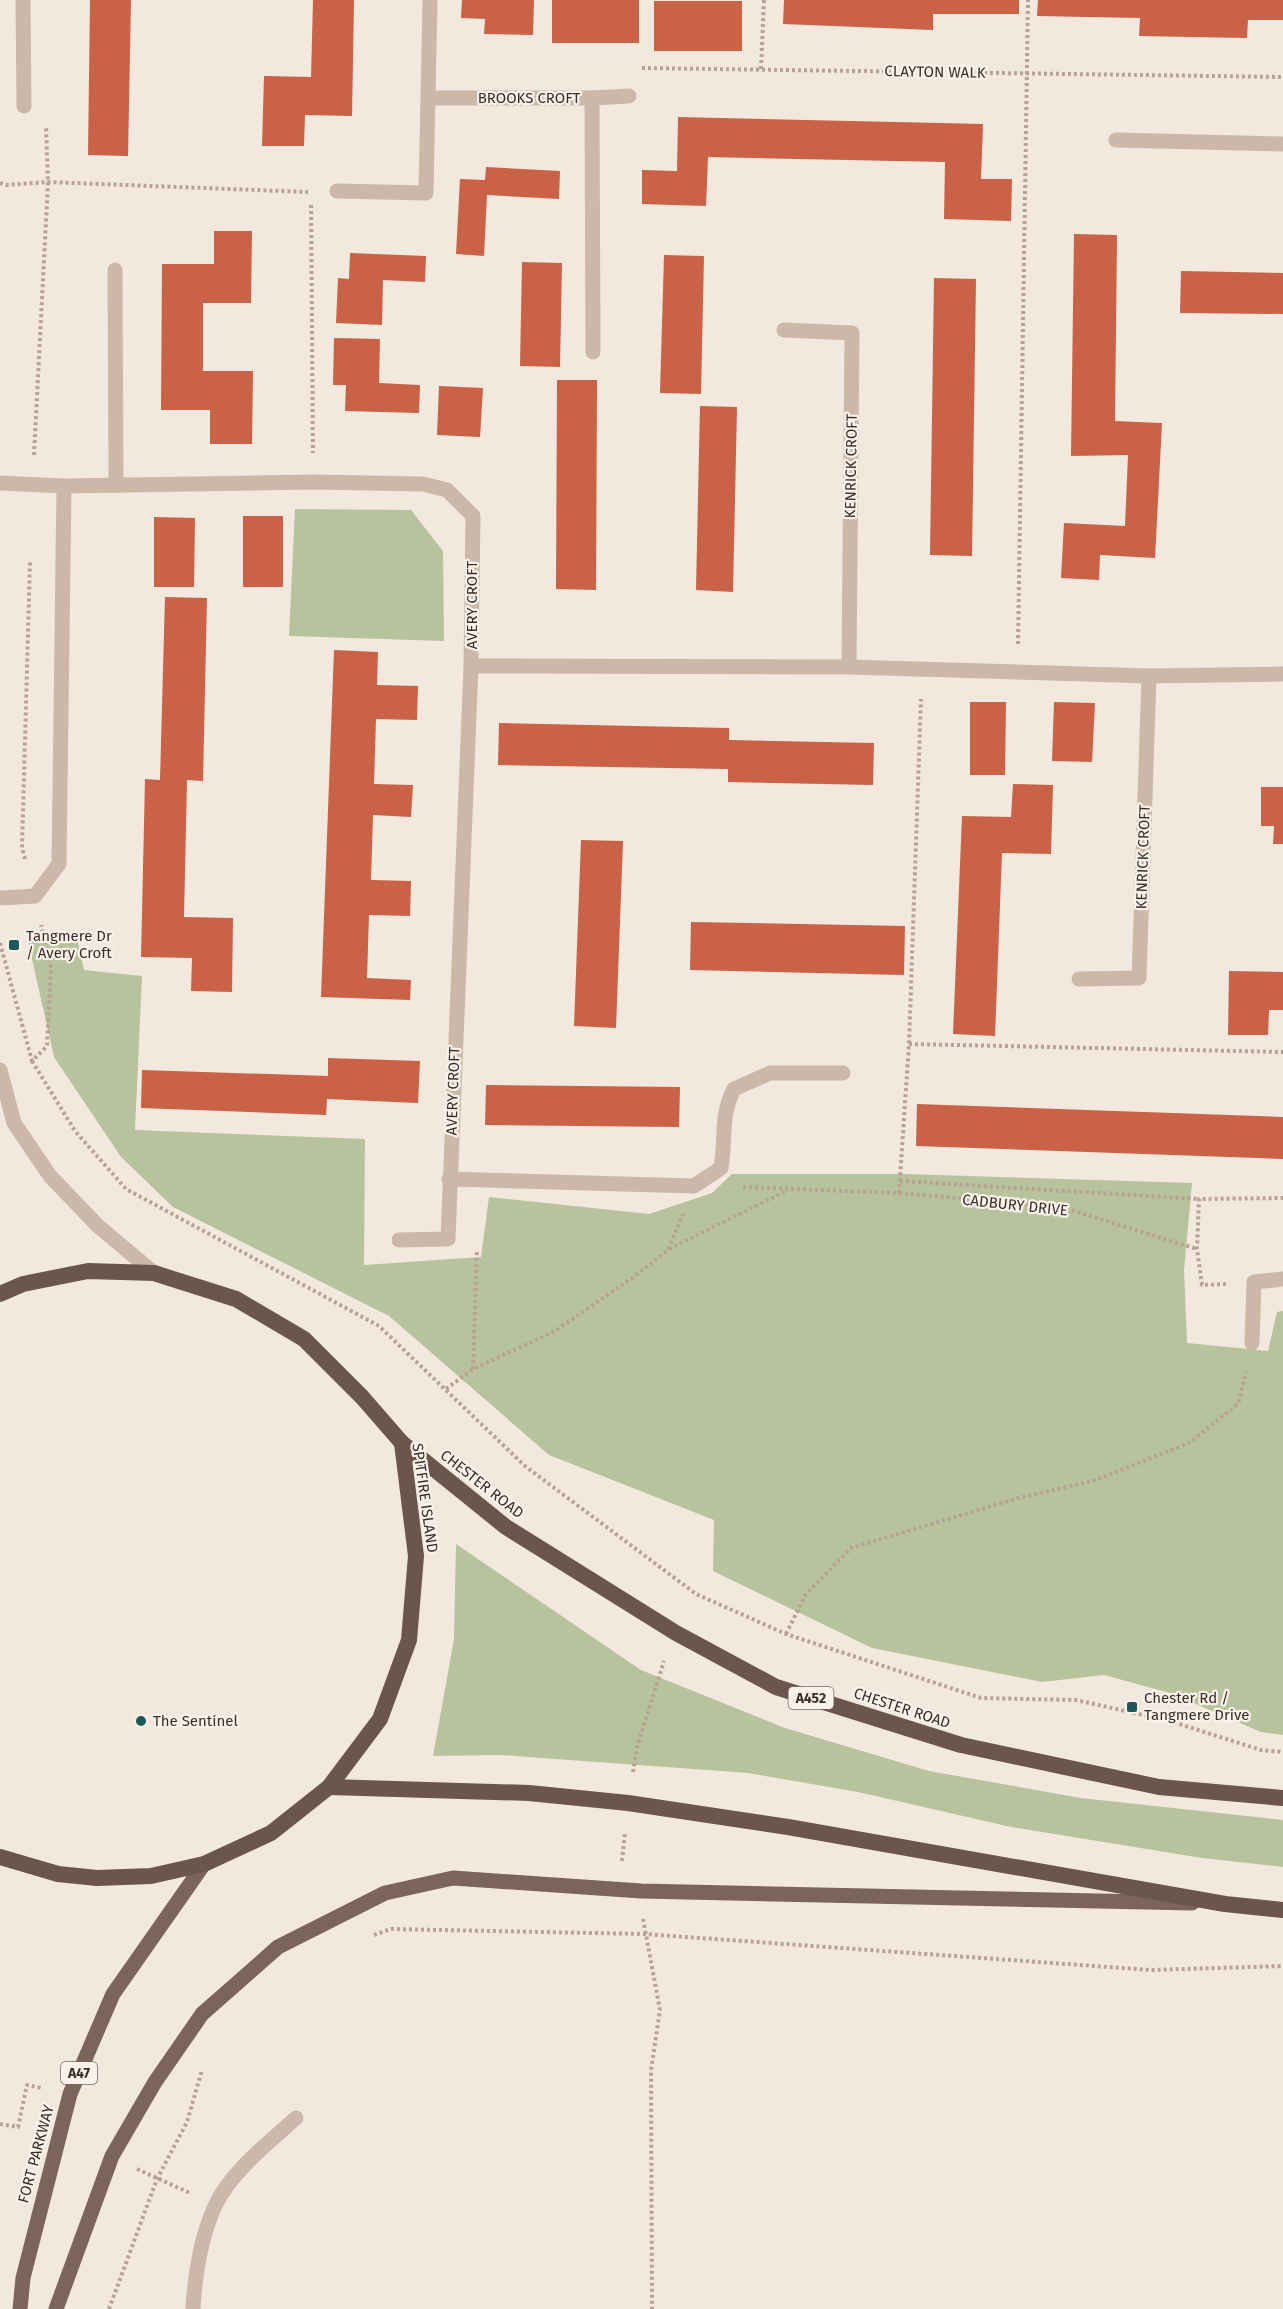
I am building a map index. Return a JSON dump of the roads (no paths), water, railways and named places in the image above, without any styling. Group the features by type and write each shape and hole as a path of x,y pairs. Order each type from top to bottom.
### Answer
{"highway":[{"name":"SPITFIRE ISLAND","path":"0,1294 23,1284 88,1271 154,1273 236,1299 304,1339 362,1397 402,1443 416,1556 409,1640 380,1719 329,1787 271,1833 204,1864 151,1876 97,1878 58,1874 0,1857"},
{"name":"CHESTER ROAD","path":"402,1443 506,1527 676,1633 776,1687 961,1745 1159,1787 1283,1798"},
{"path":"329,1787 529,1793 628,1803 799,1829 1225,1904 1283,1910"}],"main road":[{"name":"FORT PARKWAY","path":"20,2309 23,2278 70,2094 113,1994 204,1864"},
{"path":"56,2309 112,2156 155,2082 202,2014 278,1947 385,1893 453,1878 641,1891 1225,1904"}],"street":[{"path":"22,0 24,106"},
{"path":"337,191 426,193 430,0"},
{"name":"BROOKS CROFT","path":"429,98 629,96"},
{"path":"592,98 593,352"},
{"path":"1116,140 1283,144"},
{"path":"115,270 116,485"},
{"name":"KENRICK CROFT","path":"784,330 852,333 849,667"},
{"name":"AVERY CROFT","path":"0,483 64,486 314,482 423,484 447,490 473,516 471,666 448,1239 399,1240"},
{"path":"0,898 35,896 59,864 64,486"},
{"path":"471,666 849,667 1149,676 1283,674"},
{"name":"KENRICK CROFT","path":"1079,979 1139,978 1149,676"},
{"path":"0,1070 14,1123 50,1176 98,1226 154,1273"},
{"path":"449,1179 694,1186 721,1168 725,1145 724,1108 734,1089 770,1073 843,1073"},
{"path":"1252,1343 1254,1282 1283,1279"},
{"path":"193,2309 196,2263 216,2205 244,2166 296,2118"}],"place":[{"name":"Tangmere Dr / Avery Croft","path":"14,945"},
{"name":"Chester Rd / Tangmere Drive","path":"1132,1707"},
{"name":"The Sentinel","path":"141,1721"}]}
